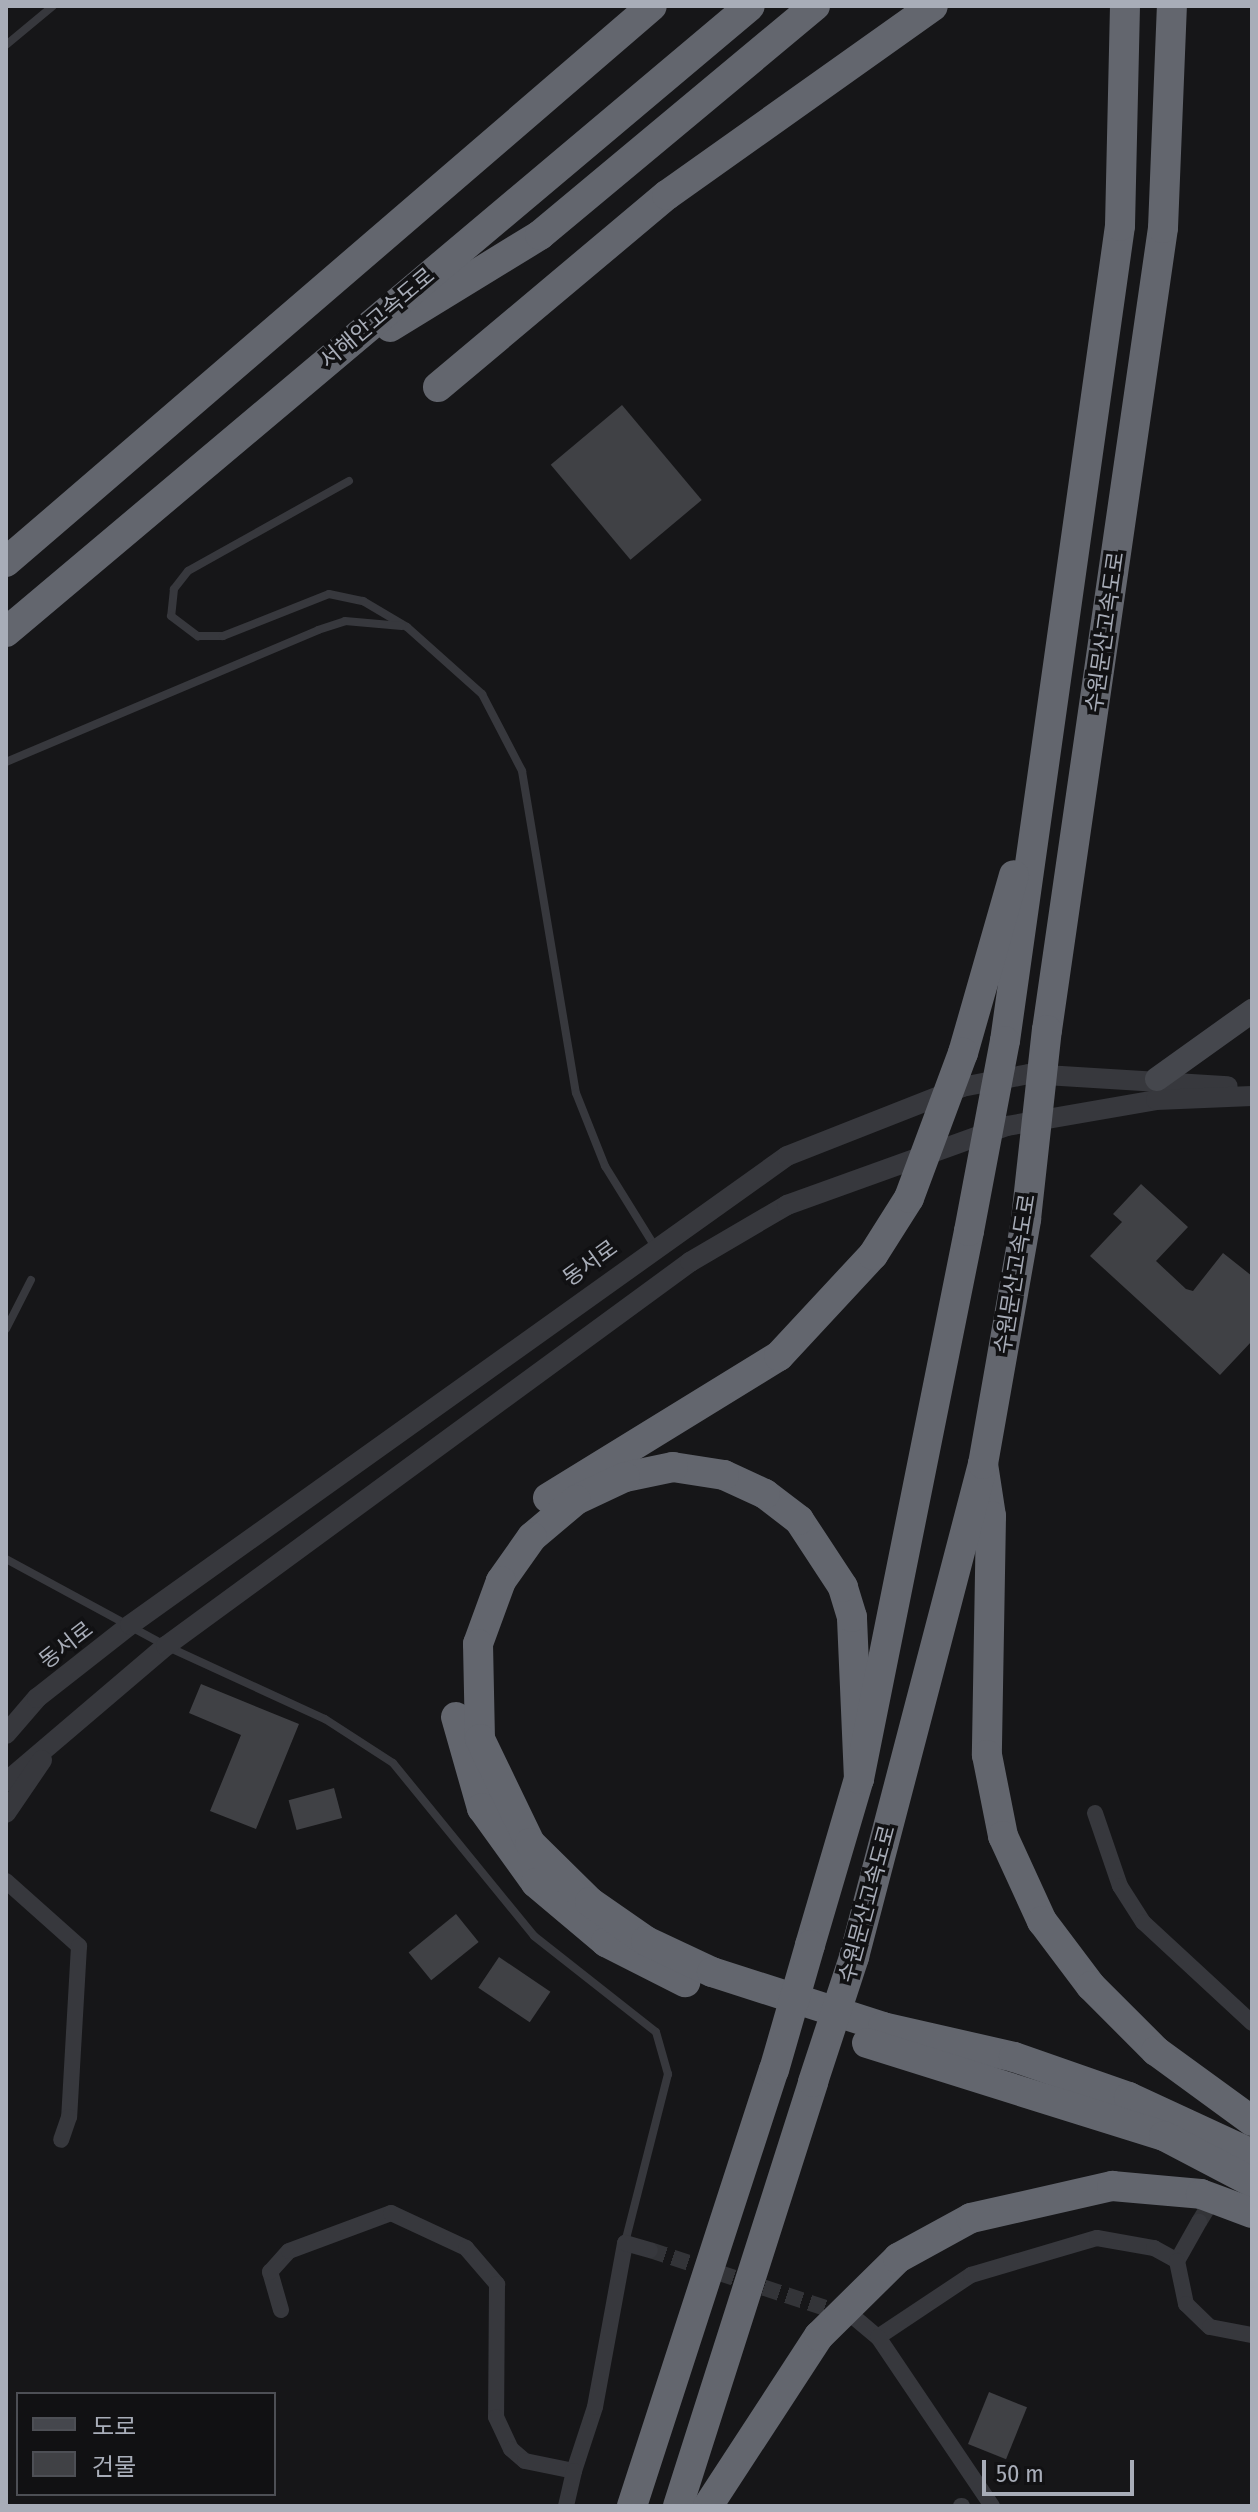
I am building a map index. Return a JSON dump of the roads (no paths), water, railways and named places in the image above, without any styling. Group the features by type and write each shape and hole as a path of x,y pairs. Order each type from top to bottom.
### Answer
{"highway":[{"path":"6,562 652,6"},
{"name":"서해안고속도로","path":"6,632 750,6"},
{"path":"303,380 540,235 815,6"},
{"path":"438,387 667,195 933,6"},
{"name":"수원문산고속도로","path":"632,2506 774,2070 859,1779 969,1231 1005,1041 1048,754 1120,226 1125,6"},
{"name":"수원문산고속도로","path":"678,2506 854,1957 983,1464 1026,1219 1047,1030 1163,228 1172,6"},
{"path":"1048,754 963,1053 909,1198 873,1255 779,1356 557,1491 494,1556 461,1628 454,1675 463,1755 482,1808 552,1899 647,1965 775,2015 1150,2131 1252,2182"},
{"path":"983,1464 991,1530 987,1755 1003,1836 1042,1921 1091,1986 1156,2051 1252,2121"},
{"path":"859,1779 852,1617 843,1587 799,1520 765,1494 724,1475 673,1467 625,1477 576,1500 532,1537 501,1581 478,1644 480,1739 530,1843 590,1902 712,1972 883,2027 1014,2057 1129,2097 1252,2154"},
{"path":"708,2506 819,2336 910,2251 971,2218 1112,2186 1201,2194 1252,2213"}],"main road":[{"path":"1157,1079 1252,1011"}],"street":[{"name":"동서로","path":"6,1715 37,1698 130,1625 654,1245 787,1156 962,1087 1029,1074 1157,1079 1252,1088"},
{"path":"6,1782 166,1646 690,1262 787,1205 1007,1126 1156,1100 1252,1096"},
{"name":"동서로","path":"6,1734 37,1698"},
{"path":"6,1813 57,1737"},
{"path":"1095,1813 1120,1886 1143,1922 1252,2023"},
{"path":"6,1881 79,1946 69,2117 61,2140"},
{"path":"281,2310 270,2272 289,2251 391,2213 466,2248 497,2284 496,2417 511,2449 525,2461 574,2471"},
{"path":"1199,2222 1177,2261 1186,2304 1210,2327 1252,2335"},
{"path":"878,2337 971,2275 1053,2249 1097,2238 1154,2248 1177,2261"},
{"path":"566,2506 595,2407 625,2243 650,2250"},
{"path":"855,2318 878,2337 989,2502 1003,2506"}],"lane":[{"path":"6,45 53,6"},
{"path":"349,481 188,571 174,589 171,616 198,636 223,636 329,594 363,601 407,627 482,694 522,771 576,1093 605,1166 654,1245"},
{"path":"6,762 318,630 345,621 407,627"},
{"path":"6,1329 31,1280"},
{"path":"6,1559 166,1646 325,1719 393,1763 534,1936 656,2032 668,2074 625,2243"}],"tunnel":[{"path":"1199,2222 1252,2135"},
{"path":"650,2250 846,2315"}]}
